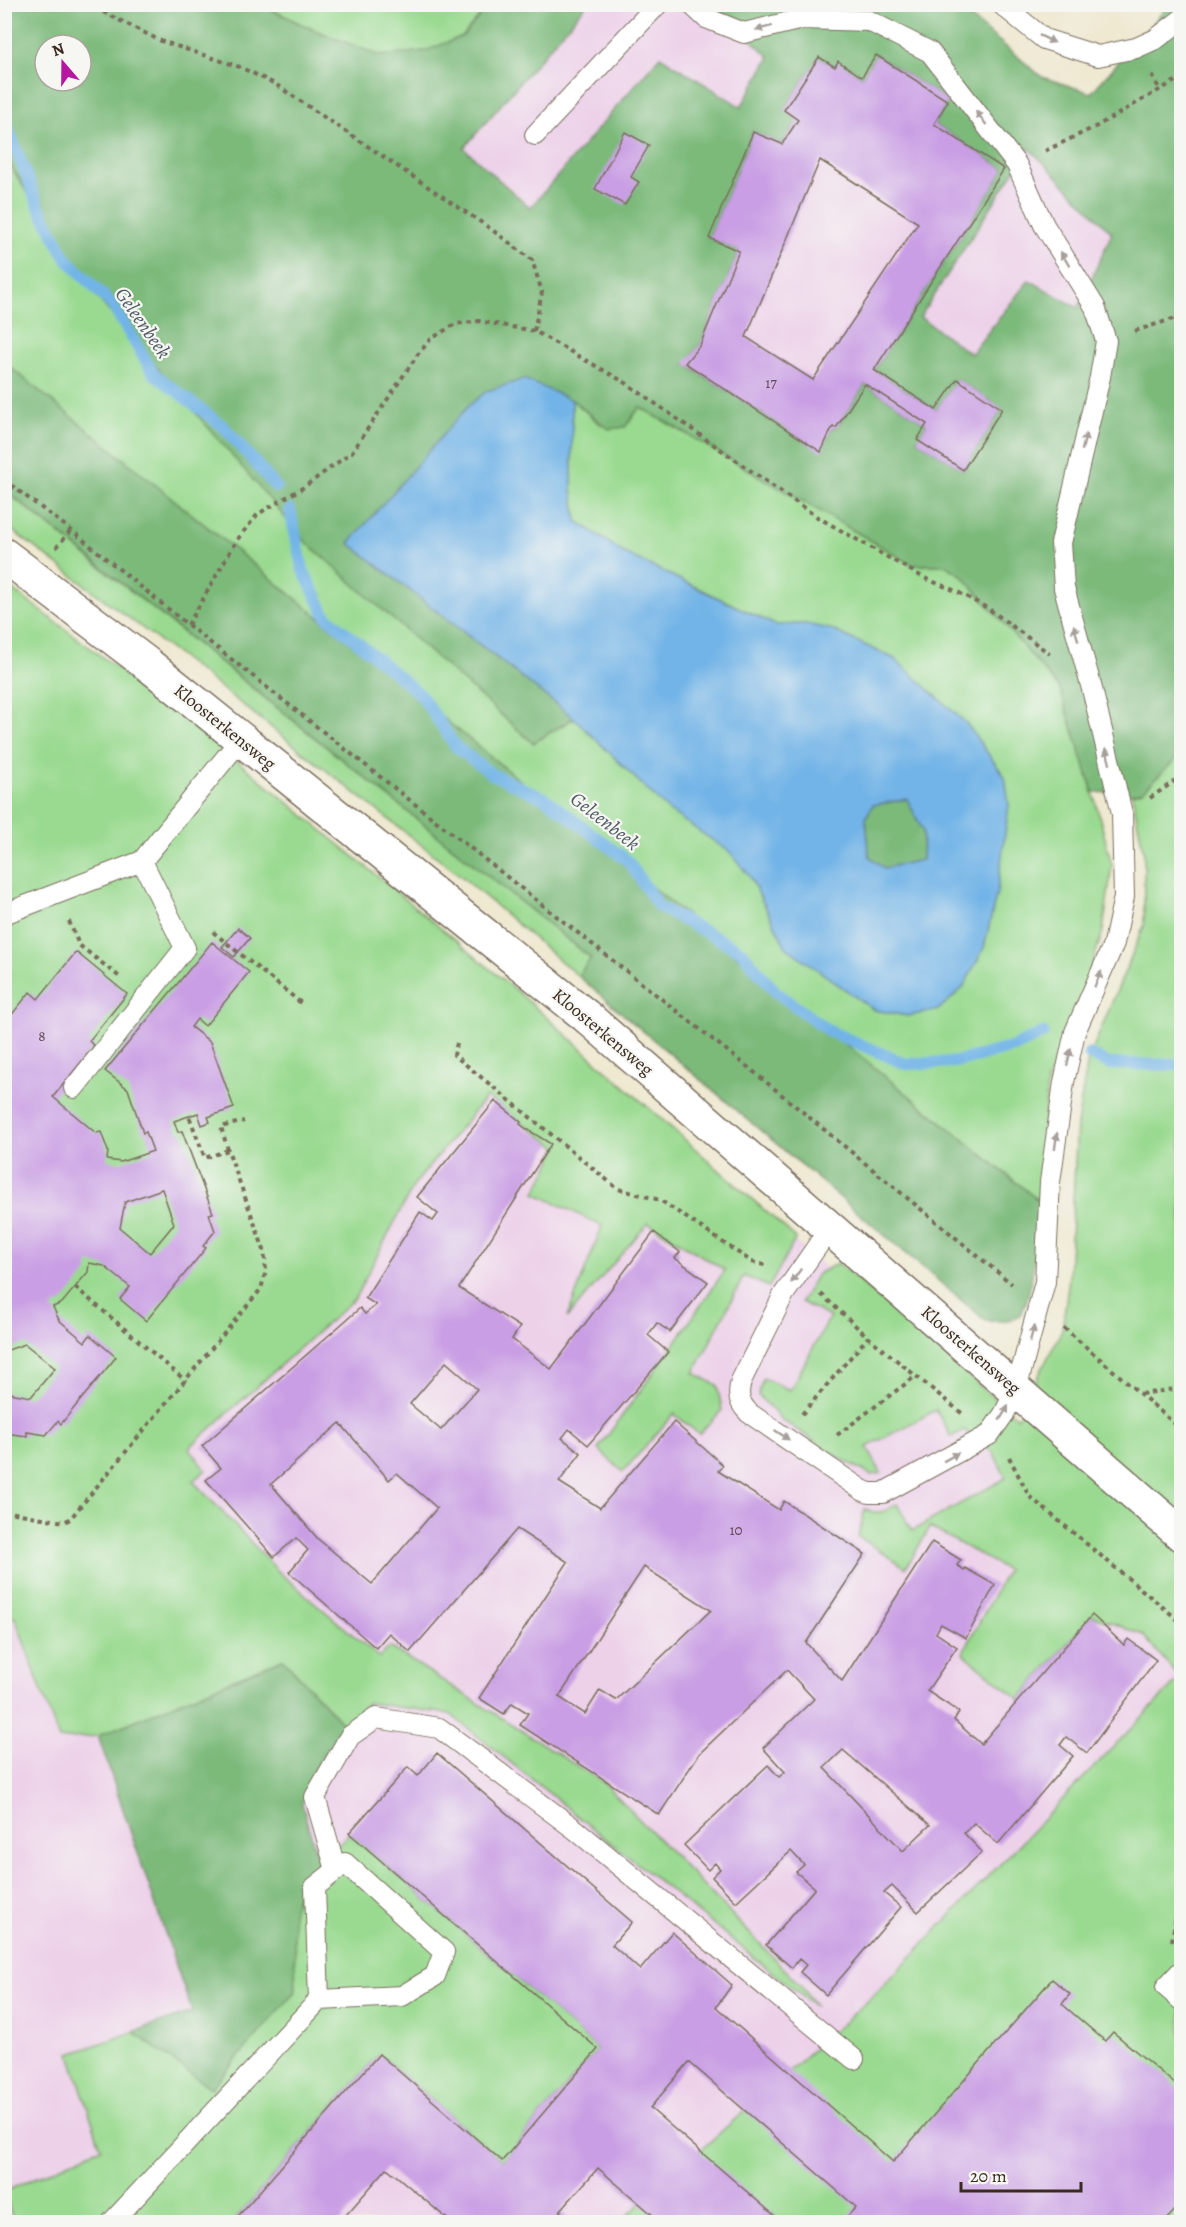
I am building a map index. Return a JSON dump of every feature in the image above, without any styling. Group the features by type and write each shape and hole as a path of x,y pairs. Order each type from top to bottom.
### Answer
{"street":[{"name":"Kloosterkensweg","path":"4,555 150,666 586,1016 1182,1534"}],"lane":[{"path":"535,135 658,4"},
{"path":"691,4 706,18 744,33 802,19 869,21 930,52 1017,165 1044,225 1095,307 1106,341 1100,377 1061,543 1064,588 1092,689 1122,813 1124,897 1114,943 1075,1032 1064,1082 1050,1182 1045,1282 1016,1390 1004,1414 989,1435 883,1493 869,1493 862,1490 744,1408 740,1402 738,1391 784,1294 830,1228"},
{"path":"1000,4 1044,39 1098,56 1136,48 1156,39 1182,19"},
{"path":"4,914 142,861 240,739"},
{"path":"74,1088 185,948 142,861"},
{"path":"336,1870 315,1797 350,1736 376,1718 439,1728 576,1830 854,2059"},
{"path":"112,2223 319,2000 402,1996 435,1976 444,1952 345,1863 315,1887 319,2000"},
{"path":"1182,1970 1166,1987 1182,2001"}],"path":[{"path":"87,4 161,41 240,67 275,84 491,229 532,260 542,292 534,331"},
{"path":"1017,165 1097,126 1182,76"},
{"path":"1106,341 1182,316"},
{"path":"188,625 236,541 258,514 304,487 352,452 418,354 431,339 455,324 479,321 534,331 626,383 814,515 924,578 956,591 989,609 1092,689"},
{"path":"4,480 754,1072 1039,1307 1182,1430"},
{"path":"58,894 79,945 146,997"},
{"path":"185,948 193,952 210,930 301,1003"},
{"path":"456,1043 454,1055 618,1189 660,1200 752,1262 798,1274 868,1337 989,1435 1006,1451 1029,1496 1182,1623"},
{"path":"189,1116 205,1158 228,1150"},
{"path":"4,1511 63,1522 70,1519 261,1289 266,1271 264,1250 221,1127 244,1120"},
{"path":"75,1287 186,1381"},
{"path":"783,1436 868,1337"},
{"path":"811,1455 916,1376"},
{"path":"1140,1394 1182,1388"},
{"path":"1166,1987 1182,1876"}],"shaded area":[{"path":"545,5 922,5 1129,224 1069,581 642,350 592,282 430,144"},
{"path":"4,583 952,1372 1181,1571 1181,2222 5,2222"}],"green space":[{"path":"5,5 266,5 314,30 381,56 426,51 463,36 489,5 586,5 464,148 530,208 660,56 741,107 770,57 712,5 956,5 1042,77 1091,93 1169,5 1181,5 1181,754 1143,791 1132,794 1093,792 1060,689 962,575 945,565 913,565 640,407 625,427 609,429 572,400 349,543 574,718 533,743 306,542 91,290 5,157","holes":["876,55 948,101 934,124 1004,169 874,370 936,410 957,379 1002,409 963,470 917,440 927,424 865,384 836,428 833,427 831,430 821,451 685,364 700,345 739,251 709,238 753,132 782,144 798,120 784,110 819,57 835,67 838,62 862,77","1029,148 1112,233 1078,308 1029,280 971,354 920,317"]},
{"path":"266,5 489,5 463,36 426,51 381,56 314,30"},
{"path":"4,157 91,290 155,363 533,743 574,718 668,810 730,852 750,877 786,947 874,1010 908,1016 806,624 775,625 624,553 577,521 572,489 572,400 600,424 625,427 640,407 913,565 945,565 962,575 1060,689 1093,792 1112,865 1103,931 1083,992 1047,1082 1039,1201 5,363"},
{"path":"5,363 1039,1201 1032,1275 1026,1303 1021,1313 1009,1320 986,1321 578,976 591,958 5,490"},
{"path":"4,490 591,958 578,976 461,876 198,670 5,525"},
{"path":"4,583 206,735 511,986 796,1238 769,1287 744,1276 694,1373 717,1385 722,1410 699,1434 674,1414 623,1472 598,1449 725,1270 648,1223 567,1318 602,1226 535,1193 558,1148 486,1097 414,1185 355,1298 189,1448 206,1470 193,1481 280,1573 379,1657 390,1647 604,1783 801,1986 816,2007 450,1714 368,1703 343,1724 283,1659 98,1736 59,1739 15,1617 4,1619"},
{"path":"1181,754 1181,2222 620,2222 873,1996 1180,1678 1143,1635 1092,1615 1019,1699 963,1653 1007,1570 930,1527 906,1568 858,1536 865,1509 881,1512 897,1504 912,1531 1006,1478 993,1452 964,1430 951,1437 936,1410 867,1447 881,1473 871,1475 840,1458 782,1420 758,1395 763,1378 790,1390 830,1317 801,1302 817,1274 838,1263 1017,1418 1062,1330 1069,1278 1077,1124 1088,1060 1144,926 1144,854 1132,794 1143,791"},
{"path":"907,799 923,831 922,860 884,868 869,856 866,817 873,805"},
{"path":"283,1659 343,1724 313,1772 302,1804 319,1864 300,1886 293,1909 296,1991 211,2088 133,2032 192,2012 98,1736"},
{"path":"349,1833 598,2049 502,2161 379,2054 233,2222 14,2222 4,2192 101,2148 70,2054 133,2032 211,2088 295,1991 293,1909 300,1887"}],"water":[{"path":"524,379 572,400 572,489 577,521 624,553 775,625 806,624 830,629 895,659 966,723 1005,777 1009,805 997,892 984,948 963,988 938,1010 908,1016 874,1010 786,947 750,877 730,852 668,810 574,718 349,543 468,406 487,391","holes":["907,799 923,831 922,860 884,868 869,856 866,817 873,805"]}],"building":[{"path":"876,55 948,101 934,124 1004,169 874,370 936,410 957,379 1002,409 963,470 917,440 927,424 865,384 836,428 833,427 831,430 821,452 685,363 700,345 739,251 709,238 753,132 782,144 798,120 784,110 819,57 835,67 838,61 862,77","holes":["820,160 918,223 813,380 746,337"]},
{"path":"625,132 649,145 631,177 639,182 625,205 595,189"},
{"path":"238,928 250,938 234,957 222,947"},
{"path":"212,942 249,972 205,1026 197,1019 191,1027 210,1042 234,1108 208,1117 210,1122 202,1125 198,1113 174,1121 178,1132 182,1131 213,1213 209,1214 215,1231 203,1246 206,1248 146,1321 120,1299 130,1287 104,1266 89,1263 88,1272 62,1303 53,1307 59,1320 85,1342 90,1335 116,1357 61,1424 58,1421 46,1435 27,1432 27,1436 4,1433 4,1392 31,1397 55,1368 25,1344 5,1351 5,1023 30,992 38,999 76,952 127,994 89,1041 94,1046 53,1097 96,1133 101,1132 108,1151 107,1160 121,1162 153,1151 146,1132 143,1133 128,1089 105,1071","holes":["162,1189 174,1224 150,1253 120,1228 125,1202"]},
{"path":"495,1101 525,1128 551,1144 459,1288 520,1327 512,1339 551,1369 654,1232 680,1252 675,1258 708,1282 670,1332 657,1323 648,1335 668,1352 588,1445 569,1429 562,1438 581,1453 559,1482 600,1508 674,1422 723,1465 718,1471 779,1510 784,1501 865,1554 806,1643 842,1681 932,1542 961,1560 957,1565 964,1570 965,1568 995,1585 966,1638 941,1624 936,1633 957,1647 927,1691 959,1712 954,1720 981,1744 1092,1615 1124,1645 1128,1639 1156,1660 1087,1753 1066,1737 1060,1745 1073,1756 998,1844 974,1823 964,1833 982,1852 918,1912 892,1886 884,1893 901,1907 826,1995 800,1972 806,1965 799,1959 792,1968 766,1945 815,1888 796,1872 804,1865 791,1851 736,1902 712,1877 720,1869 715,1863 708,1870 684,1845 768,1765 779,1777 785,1772 763,1748 814,1699 787,1670 699,1754 659,1815 520,1725 528,1713 512,1703 504,1714 479,1698 568,1562 517,1529 410,1652 389,1633 376,1648 289,1572 308,1550 296,1538 274,1557 206,1480 221,1468 202,1446 360,1308 365,1314 376,1305 365,1298 420,1212 433,1221 438,1214 417,1197","holes":["446,1362 477,1389 441,1430 410,1404","340,1423 389,1480 397,1473 437,1508 372,1584 318,1539 271,1484","644,1567 711,1610 616,1700 600,1690 585,1714 559,1697","843,1750 930,1825 903,1851 824,1768"]},
{"path":"437,1753 632,1922 612,1945 640,1970 672,1932 732,1985 716,2007 893,2162 1052,1979 1070,1994 1062,2004 1105,2041 1113,2032 1182,2090 1182,2203 1164,2222 842,2222 856,2207 689,2062 650,2108 782,2222 661,2222 598,2168 560,2211 573,2222 451,2222 387,2168 340,2222 233,2222 379,2054 502,2161 598,2049 349,1833 408,1767 418,1776"}],"waterway":[{"name":"Geleenbeek","path":"4,118 38,205 66,258 112,305 154,374 224,427 276,487"},
{"name":"Geleenbeek","path":"290,510 303,570 326,616 421,695 456,747 492,774 546,799 628,861 659,907 741,951 776,992 829,1031 906,1064 955,1062 1014,1047 1043,1033"},
{"name":"Geleenbeek","path":"1089,1054 1109,1064 1182,1065"}]}
